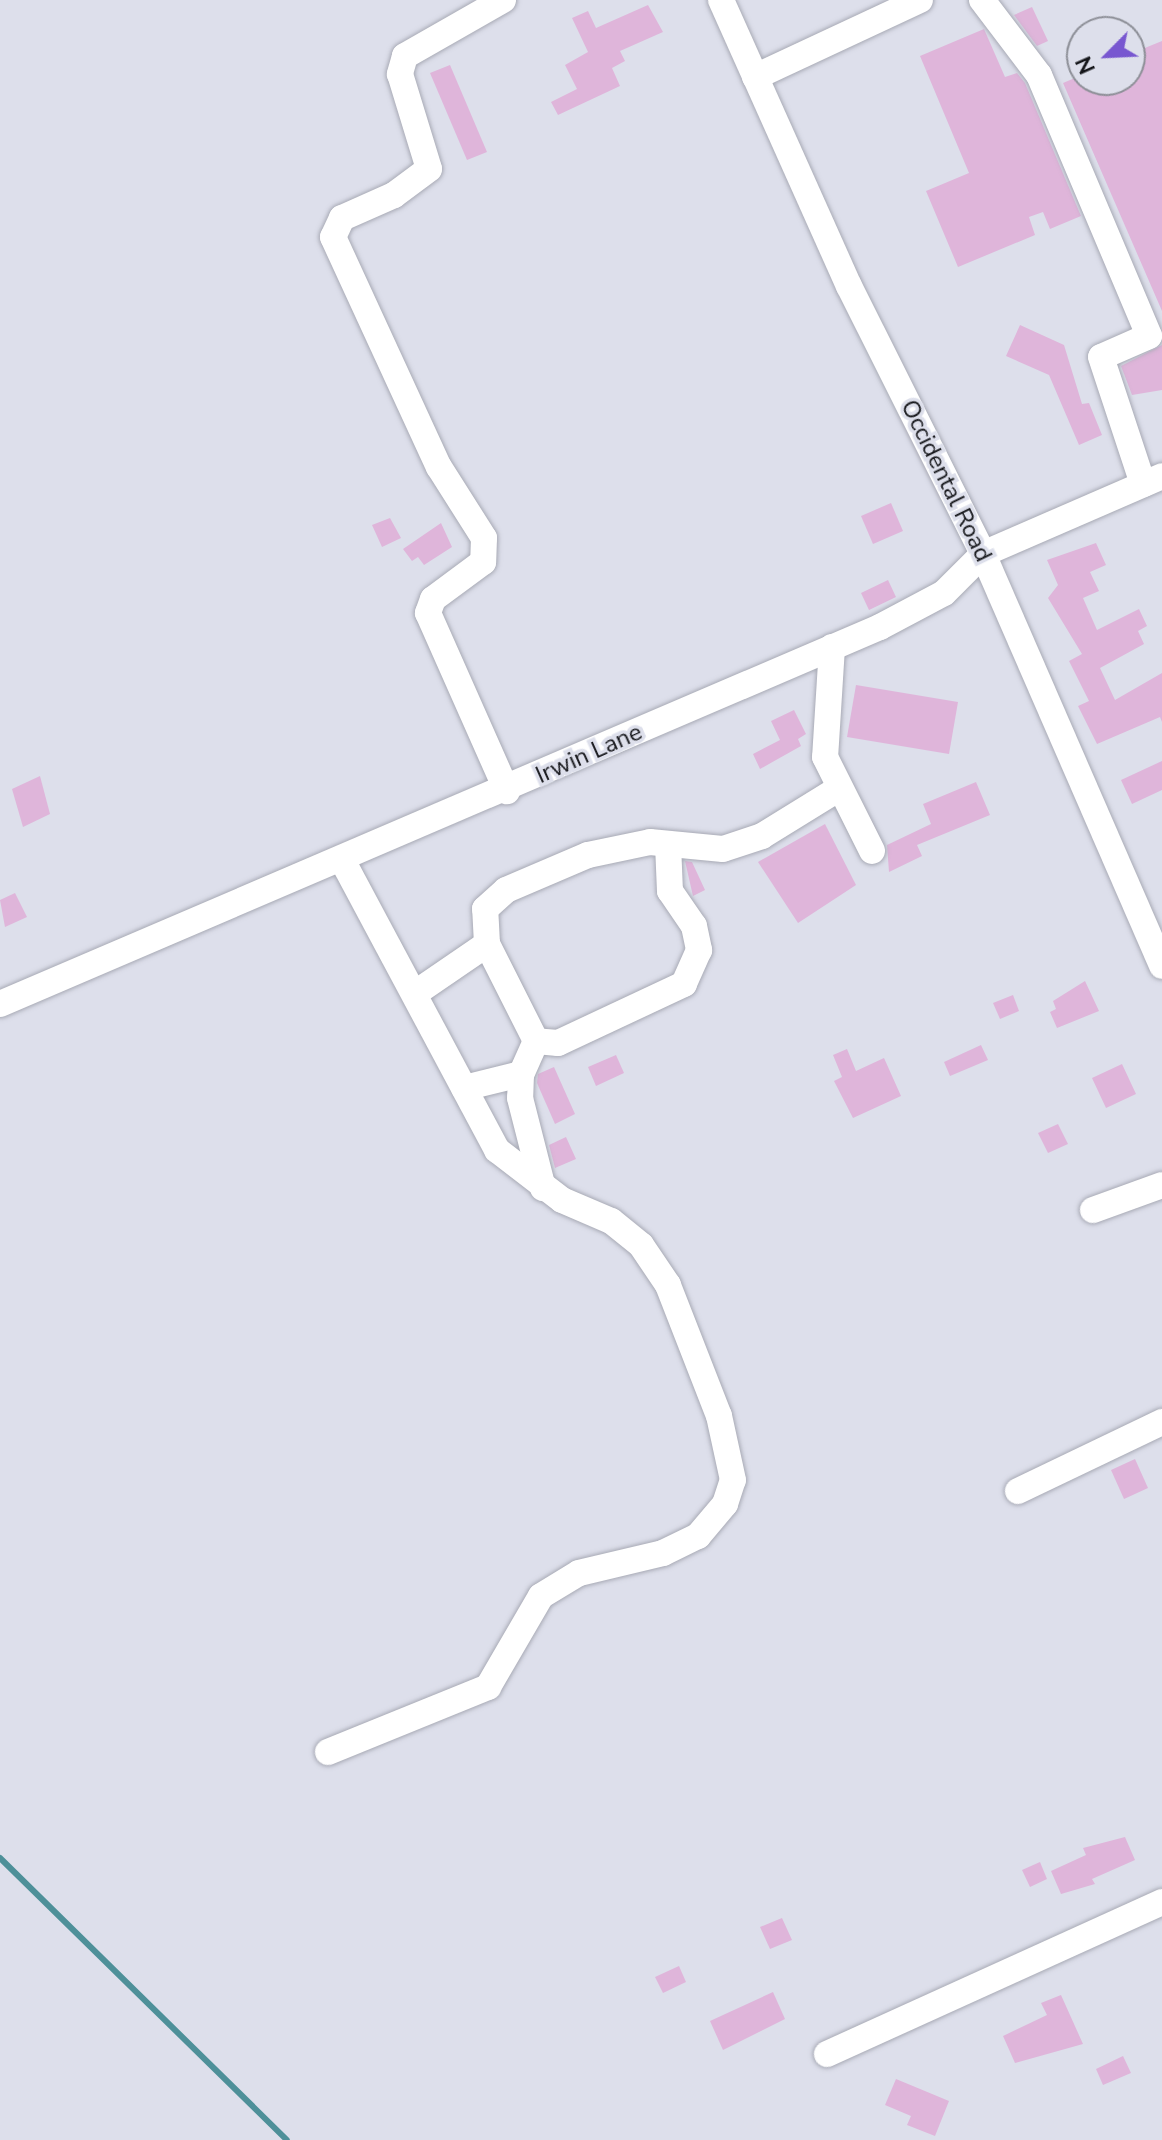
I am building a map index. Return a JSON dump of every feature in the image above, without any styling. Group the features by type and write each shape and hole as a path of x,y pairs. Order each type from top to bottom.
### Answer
{"street":[{"path":"503,0 405,56 400,74 429,169 394,195 342,218 333,237 439,467 484,538 483,562 433,599 428,613 507,791"},
{"name":"Occidental Road","path":"721,0 849,286 983,554 1162,966"},
{"path":"755,77 920,0"},
{"path":"982,0 1039,75 1149,336 1101,357 1153,480"},
{"name":"Irwin Lane","path":"0,1004 507,791 832,647 944,593 983,554 1153,480"},
{"path":"832,647 825,757 838,789 872,851"},
{"path":"536,1041 487,944 485,909 506,890 588,855 668,844 723,849 762,836 838,789"},
{"path":"536,1041 558,1043 684,984 699,950 694,926 670,891 668,844"},
{"path":"328,1752 488,1687 541,1596 579,1573 663,1553 698,1536 725,1504 733,1480 730,1451 668,1285 641,1245 611,1221 543,1188 497,1150 417,992 342,860"},
{"path":"417,992 487,944"},
{"path":"536,1041 521,1074 521,1106 543,1188"},
{"path":"464,1088 521,1074"},
{"path":"1093,1210 1162,1185"},
{"path":"1018,1491 1162,1422"},
{"path":"827,2054 1162,1902"}],"building":[{"path":"648,5 663,32 620,51 625,61 612,68 620,86 558,115 551,102 577,89 565,65 588,52 572,18 588,11 596,28"},
{"path":"1032,7 1048,41 1037,46 1014,15"},
{"path":"984,29 1005,77 1017,73 1025,83 1081,216 1050,229 1043,212 1029,217 1035,235 958,267 926,191 969,173 920,56"},
{"path":"1162,41 1162,311 1069,96 1146,96 1146,48"},
{"path":"450,65 487,152 467,160 430,73"},
{"path":"1020,325 1064,345 1082,404 1089,403 1102,435 1079,445 1049,375 1006,356"},
{"path":"1162,345 1162,390 1132,395 1121,366"},
{"path":"891,503 903,531 873,544 861,516"},
{"path":"390,518 401,538 382,547 372,525"},
{"path":"441,523 452,547 424,565 418,557 412,561 403,549"},
{"path":"1096,543 1106,565 1090,572 1099,591 1083,598 1097,630 1139,609 1147,626 1138,631 1144,644 1100,668 1115,700 1162,673 1162,722 1160,717 1097,744 1078,706 1089,701 1069,661 1082,654 1048,598 1058,585 1047,560"},
{"path":"888,580 896,597 869,610 861,593"},
{"path":"856,685 958,702 949,754 847,737"},
{"path":"794,710 806,734 798,739 801,746 760,769 753,754 780,740 771,721"},
{"path":"1162,761 1162,790 1132,804 1121,780"},
{"path":"40,776 50,814 23,827 12,789"},
{"path":"976,782 990,815 917,845 922,856 889,872 887,845 931,824 923,804"},
{"path":"825,824 856,885 798,923 758,862"},
{"path":"685,861 692,862 705,890 693,896"},
{"path":"15,893 27,917 5,927 0,900"},
{"path":"1085,981 1099,1011 1057,1028 1050,1012 1056,1009 1053,1001"},
{"path":"1013,995 1019,1011 1000,1019 993,1003"},
{"path":"981,1045 988,1060 950,1076 944,1062"},
{"path":"847,1049 856,1071 884,1058 901,1096 853,1118 834,1081 842,1077 833,1055"},
{"path":"616,1055 624,1073 596,1086 588,1067"},
{"path":"1122,1064 1136,1094 1106,1108 1092,1078"},
{"path":"554,1067 575,1114 555,1124 537,1083 538,1074"},
{"path":"1058,1124 1068,1144 1048,1153 1038,1133"},
{"path":"566,1137 576,1159 555,1168 549,1145"},
{"path":"1135,1459 1148,1488 1124,1499 1111,1470"},
{"path":"1125,1837 1135,1860 1092,1879 1095,1884 1061,1894 1051,1871 1086,1855 1083,1848"},
{"path":"1040,1862 1047,1879 1030,1887 1022,1870"},
{"path":"782,1918 792,1940 770,1949 760,1927"},
{"path":"679,1966 686,1982 663,1993 655,1977"},
{"path":"773,1992 785,2019 723,2050 710,2021"},
{"path":"1061,1995 1083,2044 1015,2063 1003,2036 1047,2015 1041,2003"},
{"path":"1123,2056 1131,2073 1103,2085 1096,2069"},
{"path":"896,2079 949,2101 935,2136 907,2125 911,2116 885,2105"}],"waterway":[{"path":"0,1858 287,2140"}]}
